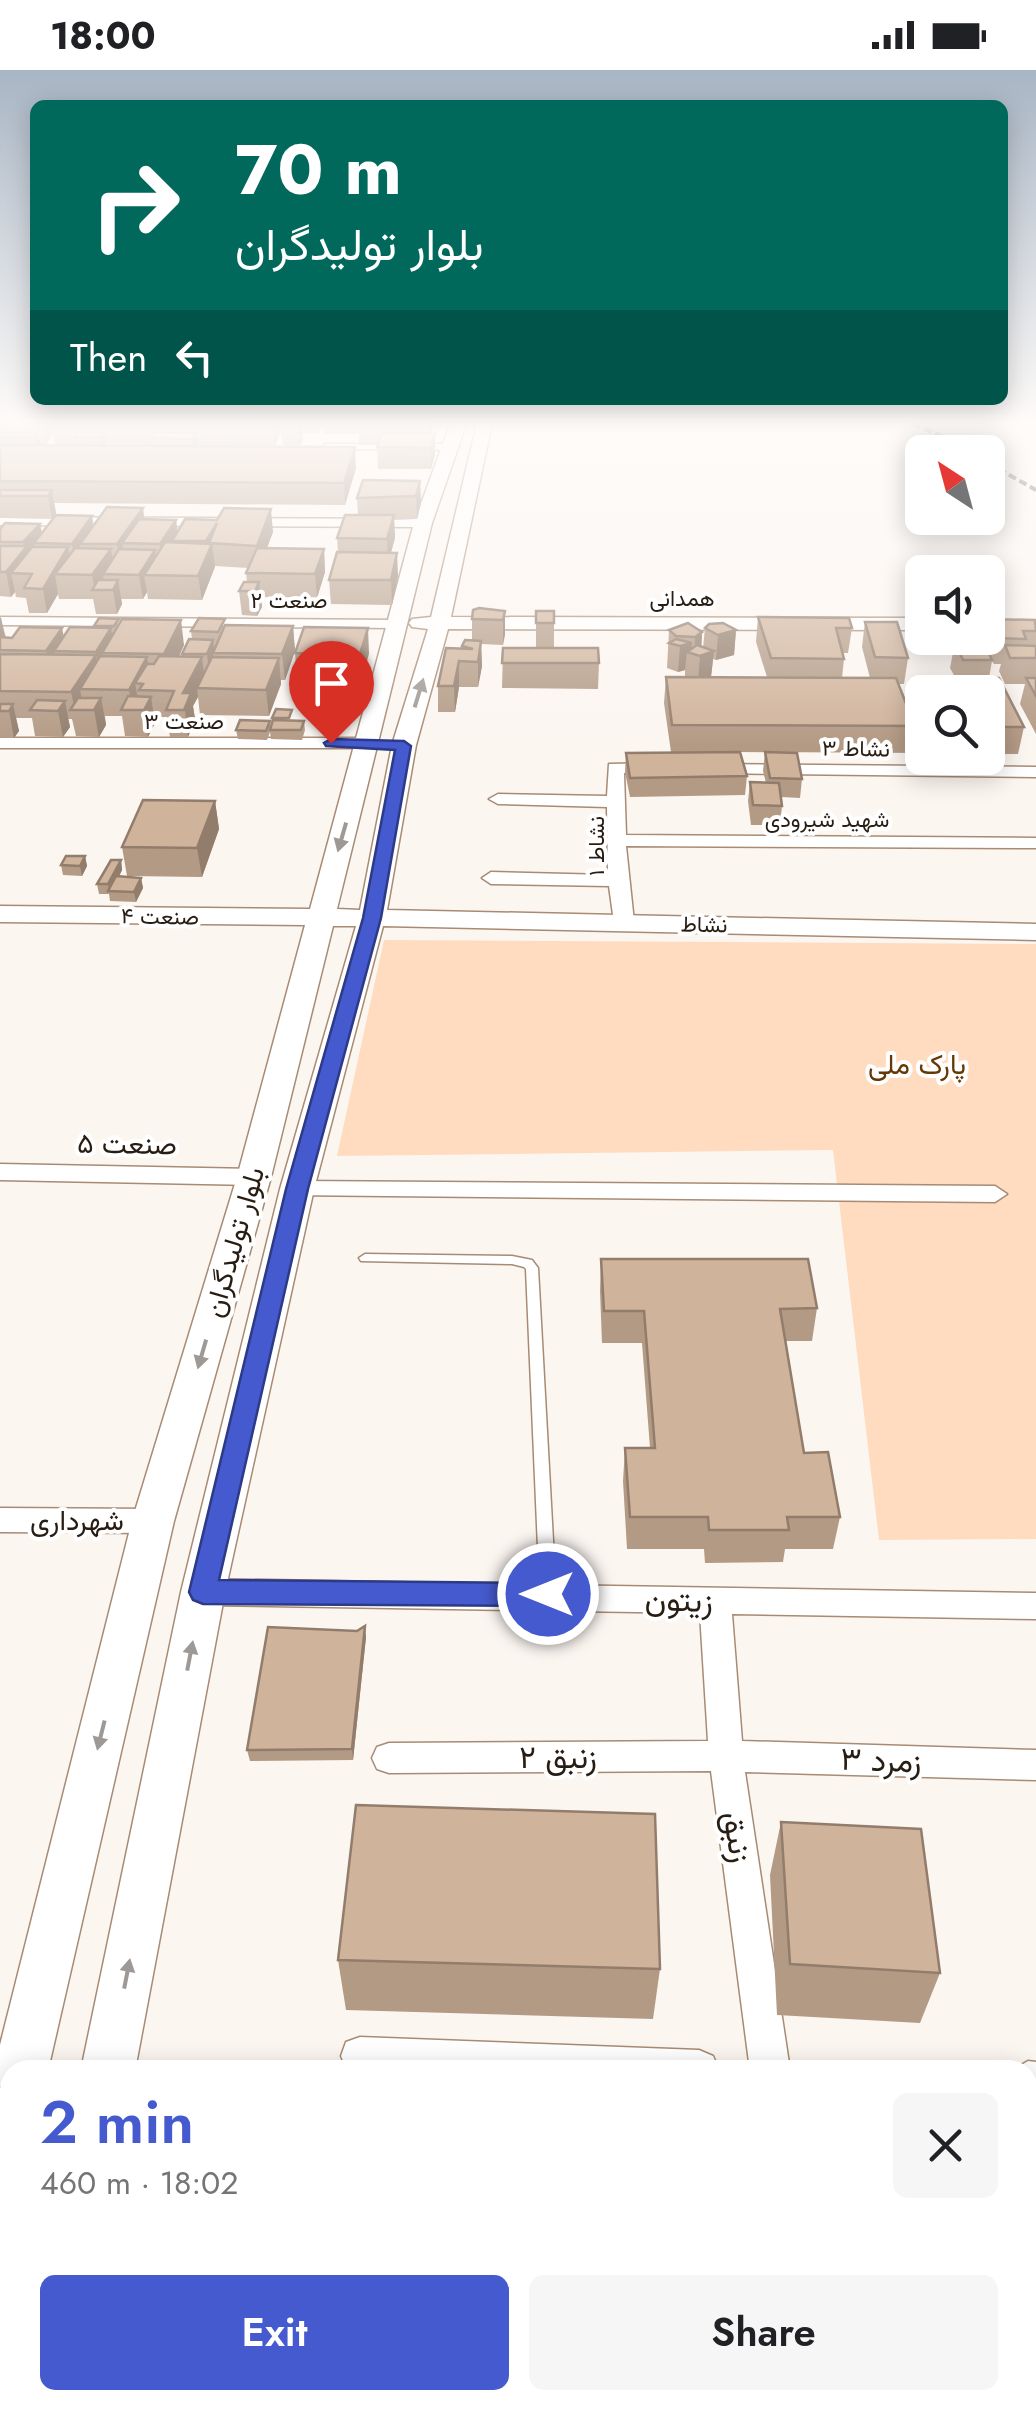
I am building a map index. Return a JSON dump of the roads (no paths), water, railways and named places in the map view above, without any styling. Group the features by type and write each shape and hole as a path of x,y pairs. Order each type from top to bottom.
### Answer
{"main road":[{"name":"بلوار تولیدگران","path":"110,2060 203,1592 297,1189 372,918 398,624 422,528"},
{"name":"بلوار تولیدگران","path":"23,2060 153,1520 254,1177 319,918 386,744 440,622 461,528"},
{"name":"همدانی","path":"398,624 905,624"},
{"name":"صنعت ۴","path":"0,914 372,918"},
{"name":"نشاط","path":"372,918 1036,932"}],"street":[{"name":"صنعت ۲","path":"0,620 398,624"},
{"name":"صنعت ۳","path":"0,743 386,744"},
{"name":"نشاط ۳","path":"615,768 1036,772"},
{"name":"نشاط ۱","path":"615,768 618,881 624,922"},
{"path":"498,800 618,802"},
{"name":"شهید شیرودی","path":"618,840 1036,842"},
{"path":"492,878 618,881"},
{"name":"صنعت ۵","path":"0,1172 254,1177"},
{"path":"297,1189 995,1194"},
{"name":"شهرداری","path":"0,1520 153,1520"},
{"name":"زیتون","path":"203,1592 548,1594 714,1602 1036,1606"},
{"name":"زنبق","path":"714,1602 726,1756 769,2060"},
{"name":"زنبق ۲","path":"389,1758 726,1756"},
{"name":"زمرد ۳","path":"726,1756 1036,1765"},
{"path":"360,2056 457,2060"}],"lane":[{"path":"365,1258 512,1260 528,1263 532,1268 548,1594"}],"park label":[{"name":"پارک ملی","path":"917,1064"}]}
